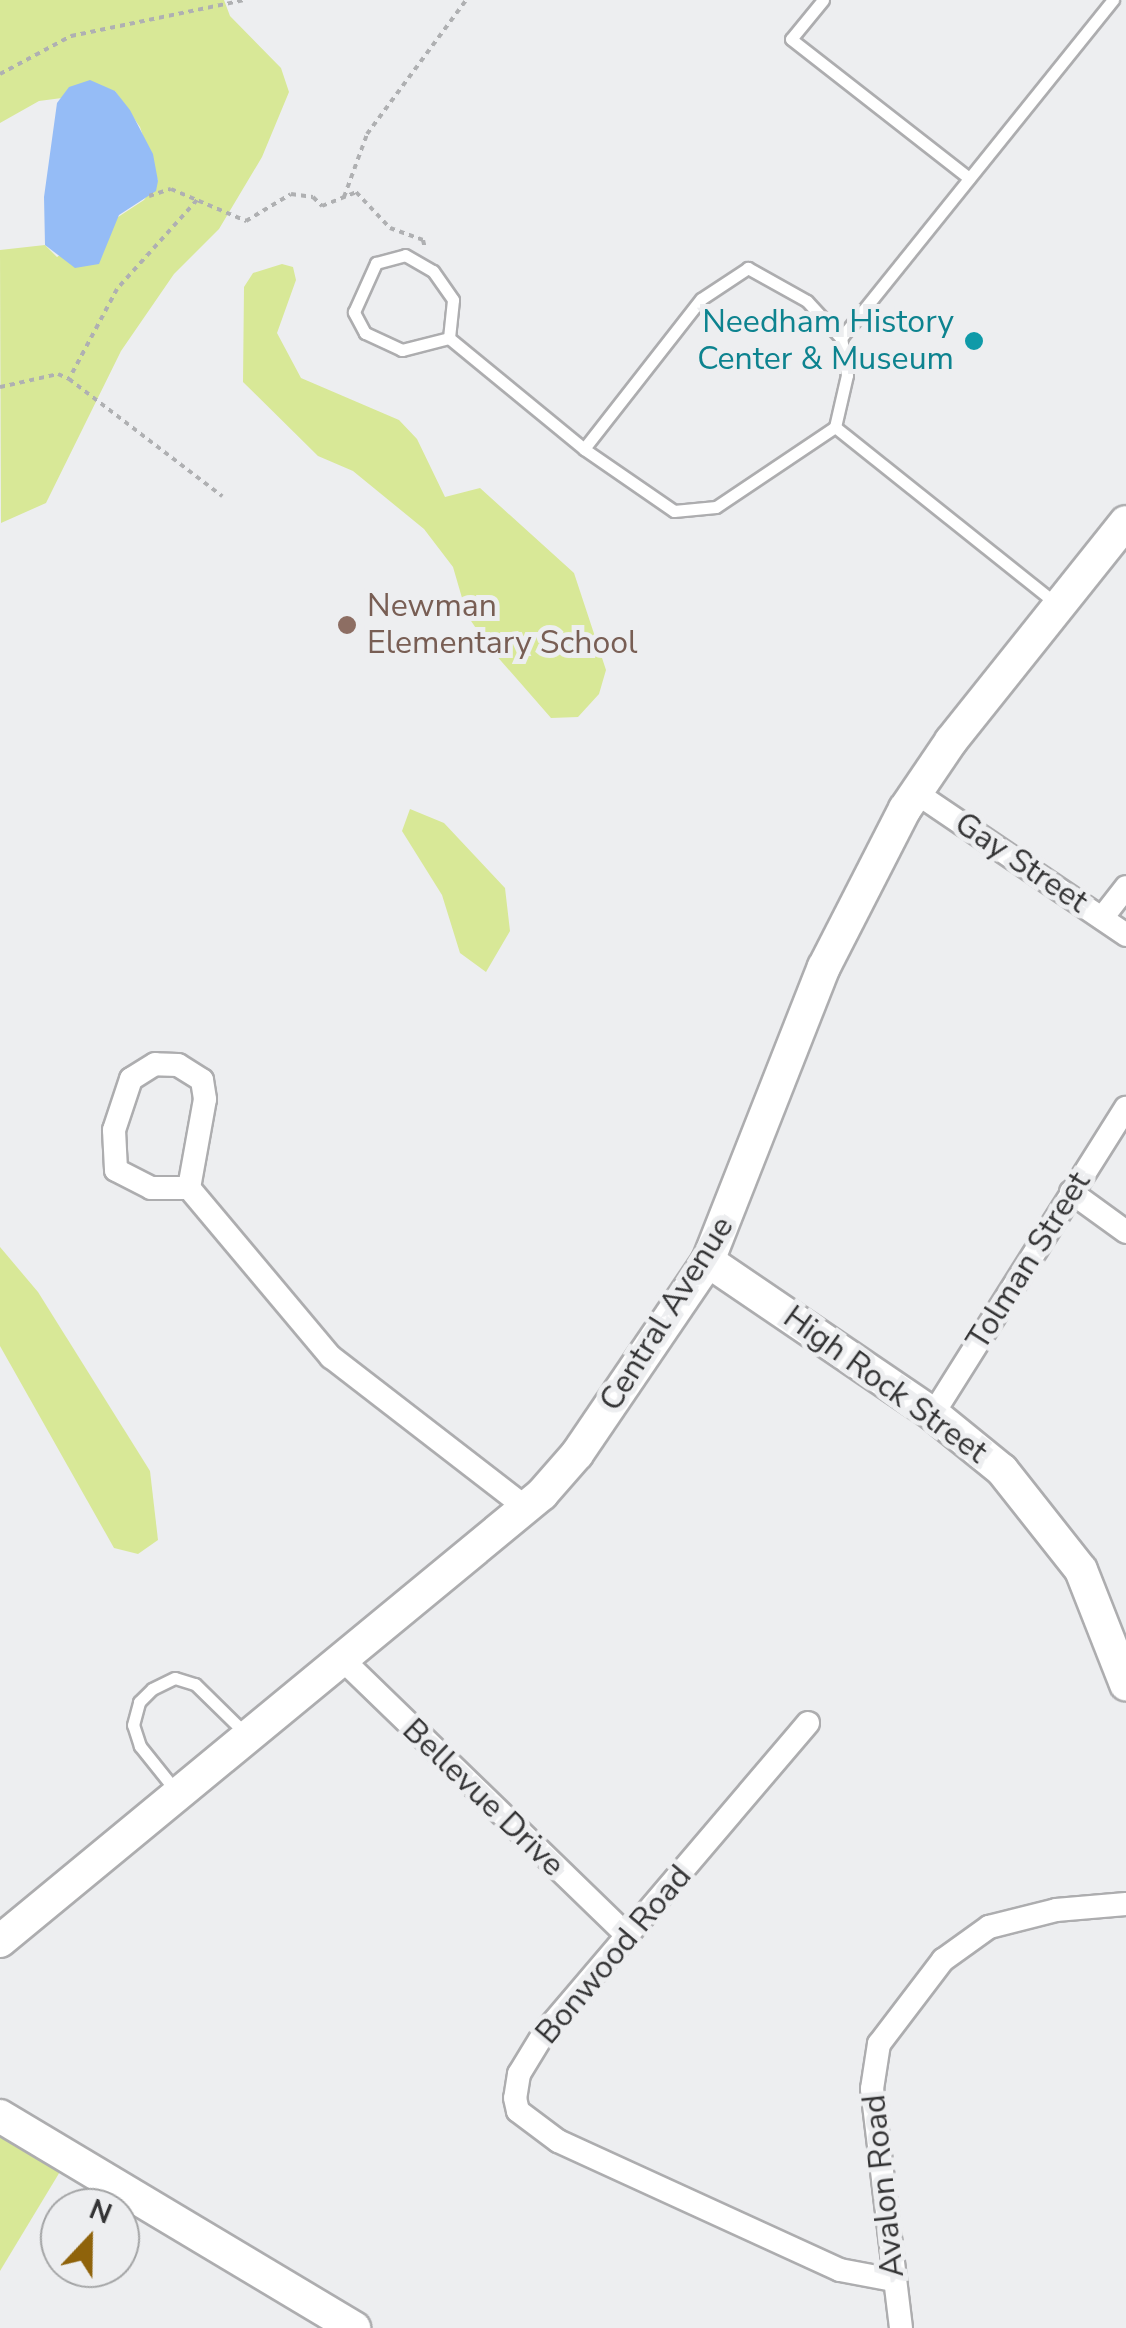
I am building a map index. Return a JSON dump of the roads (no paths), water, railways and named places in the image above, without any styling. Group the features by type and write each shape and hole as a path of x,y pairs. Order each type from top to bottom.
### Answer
{"main road":[{"name":"Central Avenue","path":"0,1941 180,1797 526,1507 577,1454 708,1261 839,932 916,792 1126,522"},
{"name":"High Rock Street","path":"708,1261 934,1414 1002,1470 1048,1521 1081,1570 1126,1684"},
{"path":"0,2116 354,2328"}],"street":[{"name":"Gay Street","path":"916,792 1126,935"},
{"path":"1102,918 1126,887"},
{"path":"189,1188 205,1099 202,1080 178,1065 155,1064 131,1078 114,1130 116,1170 151,1188 189,1188 331,1357 526,1507"},
{"name":"Tolman Street","path":"934,1414 1126,1108"},
{"path":"1071,1192 1126,1232"},
{"name":"Bellevue Drive","path":"342,1659 627,1935"},
{"name":"Bonwood Road","path":"808,1723 544,2033 520,2074 518,2110 558,2141 701,2210 840,2270 893,2280"},
{"name":"Avalon Road","path":"900,2328 872,2089 880,2044 943,1960 989,1928 1056,1910 1126,1904"}],"lane":[{"path":"822,0 791,39 970,178"},
{"path":"842,338 1113,0"},
{"path":"405,254 422,265 453,300 449,338 402,350 382,346 354,312 376,263 405,254"},
{"path":"449,338 584,449 674,510 716,507 835,426 847,375 842,338 807,301 748,268 701,299 584,449"},
{"path":"835,426 1058,606"},
{"path":"180,1797 140,1746 134,1725 139,1702 152,1688 175,1678 195,1684 249,1738"}],"water":[{"path":"90,80 115,91 130,110 153,154 158,181 156,191 119,215 99,264 75,268 45,245 44,197 57,103 69,87"}],"place":[{"name":"Needham History Center & Museum","path":"974,341"},
{"name":"Newman Elementary School","path":"347,625"}]}
